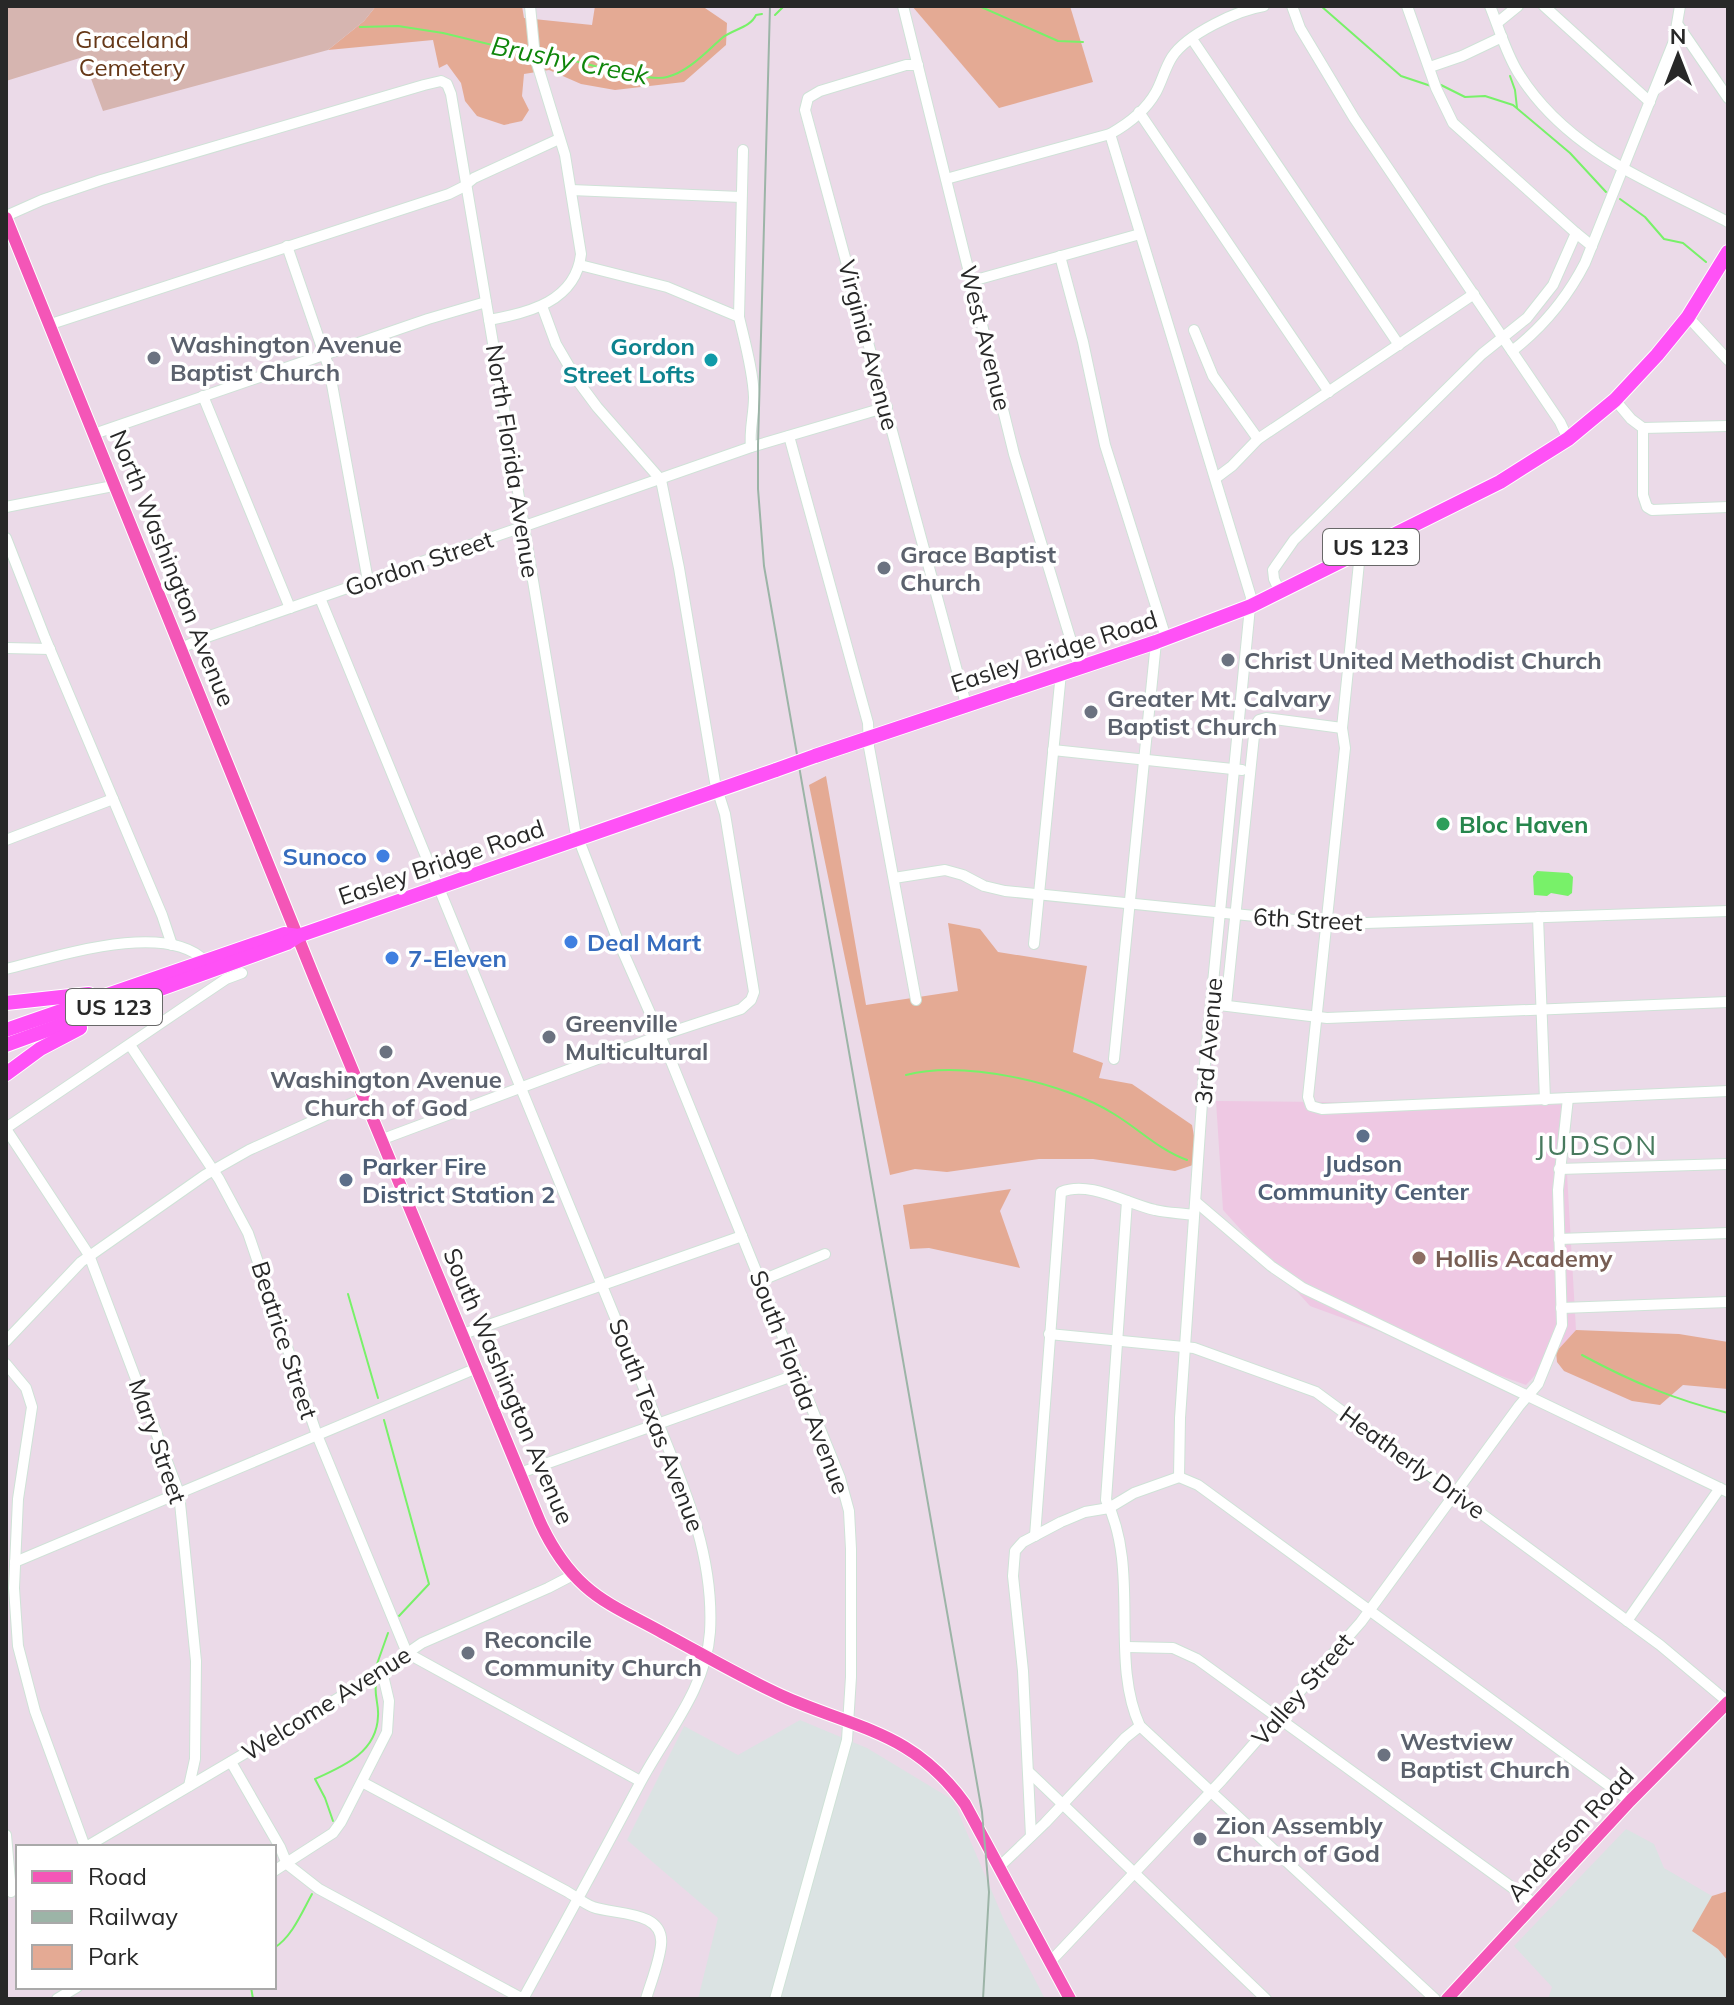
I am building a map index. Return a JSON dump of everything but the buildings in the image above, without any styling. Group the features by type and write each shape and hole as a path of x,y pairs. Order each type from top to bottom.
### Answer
{"highway":[{"name":"Easley Bridge Road","path":"211,964 287,943 298,936 437,887 869,737 1161,640 1251,606 1500,482 1568,439 1615,400 1657,355 1688,317 1728,252"},
{"name":"US 123","path":"6,1030 140,982 211,964"},
{"name":"US 123","path":"6,1045 160,991 211,964"},
{"path":"6,1003 76,996 140,982"},
{"path":"6,1074 53,1041 160,991"}],"main road":[{"name":"North Washington Avenue","path":"6,217 298,936"},
{"name":"South Washington Avenue","path":"298,936 548,1540 573,1575 603,1600 706,1656 785,1697 898,1741 939,1772 965,1804 1070,1999"},
{"name":"Anderson Road","path":"1447,1999 1630,1801 1728,1702"}],"street":[{"path":"489,320 542,306 566,289 580,265 571,190 535,53 530,6"},
{"name":"West Avenue","path":"903,6 1014,454 1079,667"},
{"path":"946,179 1110,134 1129,122 1153,97 1173,56 1192,39 1235,13 1264,6"},
{"path":"1292,6 1300,28 1354,118 1560,422 1568,439"},
{"path":"1407,6 1449,115 1460,131 1592,246"},
{"path":"1490,6 1520,76 1552,117 1582,144 1728,222"},
{"path":"1497,23 1518,6"},
{"path":"1544,6 1650,102"},
{"path":"1666,6 1678,15 1710,76 1728,98"},
{"path":"1512,351 1562,301 1578,275 1650,102 1678,15"},
{"path":"1433,77 1462,56 1502,37"},
{"path":"1192,39 1399,345"},
{"name":"Virginia Avenue","path":"918,65 906,65 820,91 808,98 805,106 966,704"},
{"name":"North Florida Avenue","path":"6,217 42,200 101,180 424,85 441,81 447,84 467,184 564,772 578,838"},
{"path":"1139,112 1329,392"},
{"name":"3rd Avenue","path":"1110,134 1251,597 1211,1004 1177,1460 1179,1477"},
{"path":"51,324 418,205 461,189 474,178 559,139"},
{"path":"743,150 739,317 753,386 751,447"},
{"path":"571,190 741,197"},
{"path":"1280,592 1273,570 1294,540 1482,354 1527,318 1559,273 1576,233"},
{"path":"972,281 1140,234"},
{"path":"287,246 332,383 368,581"},
{"path":"1060,256 1083,342 1105,445 1161,640 1145,760 1114,1059"},
{"path":"580,265 667,287 739,317"},
{"path":"1216,478 1258,439 1474,294"},
{"path":"94,434 486,302"},
{"path":"383,1139 659,1036 741,1009 748,1004 754,992 730,844 661,480 577,380 556,344 542,306"},
{"path":"1688,317 1728,360"},
{"path":"1194,330 1213,376 1258,439"},
{"path":"203,396 290,608"},
{"path":"1615,400 1643,428 1728,426"},
{"name":"Gordon Street","path":"181,648 751,447 887,407"},
{"path":"1643,428 1643,495 1647,507 1652,510 1728,507"},
{"path":"789,436 868,723 916,1000"},
{"path":"6,507 113,486"},
{"path":"6,538 172,945"},
{"path":"1360,553 1342,728 1345,748 1308,1097 1311,1106 1322,1109 1728,1091"},
{"name":"South Texas Avenue","path":"320,598 602,1285 702,1544 710,1631 702,1674 640,1781 523,1999"},
{"path":"6,648 50,649"},
{"path":"1034,944 1061,673"},
{"name":"3rd Avenue","path":"1226,1005 1255,726 1260,719 1321,723 1342,728"},
{"path":"1053,750 1251,771"},
{"path":"6,840 113,799"},
{"name":"South Florida Avenue","path":"578,838 840,1478 849,1511 849,1721 838,1777 775,1999"},
{"name":"6th Street","path":"894,878 945,870 984,886 1038,894 1326,923 1728,911"},
{"path":"1538,917 1545,1100"},
{"path":"6,969 128,943 172,945 195,951 211,964"},
{"path":"6,1128 226,979 242,973"},
{"path":"1211,1004 1317,1016 1728,1002"},
{"name":"Beatrice Street","path":"130,1045 213,1170 256,1251 317,1435 407,1653"},
{"path":"6,1341 89,1255 213,1170 249,1150 366,1097"},
{"name":"Valley Street","path":"1050,1962 1212,1791 1369,1611 1538,1384 1562,1325 1559,1169 1568,1098"},
{"name":"Mary Street","path":"6,1128 89,1255 179,1493 196,1661 195,1759 189,1786"},
{"path":"1559,1169 1728,1164"},
{"path":"1035,1536 1061,1192 1113,1194 1155,1210 1194,1215"},
{"path":"1127,1201 1106,1500 1123,1566 1129,1697 1140,1726 1435,1999"},
{"path":"1196,1202 1271,1266 1303,1288 1724,1490 1627,1621"},
{"path":"1559,1239 1728,1233"},
{"path":"463,1334 742,1236"},
{"path":"760,1281 825,1254"},
{"path":"1561,1308 1728,1302"},
{"name":"Heatherly Drive","path":"1049,1334 1185,1346 1316,1392 1627,1621 1728,1702"},
{"path":"6,1364 26,1388 32,1407 18,1499 15,1562 15,1620 23,1672 85,1845"},
{"path":"15,1562 477,1368"},
{"path":"520,1473 798,1374"},
{"path":"1031,1836 1030,1773 1013,1566 1017,1548 1085,1512 1109,1508 1134,1493 1179,1477 1198,1485 1630,1801"},
{"name":"Welcome Avenue","path":"89,1845 446,1631 573,1575"},
{"path":"1127,1647 1166,1647 1187,1653 1535,1904"},
{"path":"407,1653 640,1781"},
{"path":"276,1870 333,1833 341,1822 383,1742 389,1724 389,1701 382,1671"},
{"path":"999,1867 1140,1726"},
{"path":"231,1762 287,1864 319,1889 523,1999"},
{"path":"1030,1773 1266,1999"},
{"path":"362,1782 590,1906 643,1917 657,1928 661,1947 646,1999"},
{"path":"6,1835 12,1892"}],"shaded area":[{"path":"1537,871 1569,873 1573,877 1572,893 1568,896 1551,893 1547,896 1534,895 1533,876"},
{"name":"Hollis Academy","path":"1216,1101 1563,1104 1576,1330 1526,1385 1310,1306 1223,1210"},
{"path":"800,1720 867,1748 953,1800 1004,1920 1045,1999 698,1999 718,1918 627,1840 684,1726 738,1755"},
{"path":"1626,1829 1654,1844 1664,1868 1712,1896 1693,1931 1718,1949 1728,1961 1728,1999 1548,1999 1552,1987 1514,1946"}],"green space":[{"name":"Graceland Cemetery","path":"6,6 376,6 364,21 328,50 103,111 83,57 6,81"},
{"path":"376,6 522,6 524,18 592,25 595,6 702,6 727,23 726,45 684,82 615,90 581,84 549,70 524,74 522,96 529,110 522,121 504,125 477,116 465,101 461,83 447,64 439,68 433,40 328,50 364,21"},
{"path":"912,6 1070,6 1093,82 999,108"},
{"path":"826,776 866,1005 958,991 948,923 980,929 998,952 1087,966 1073,1052 1103,1063 1099,1078 1132,1084 1192,1125 1199,1163 1175,1171 1093,1159 1039,1159 947,1172 915,1169 890,1175 809,785"},
{"path":"1011,1189 1000,1211 1020,1268 929,1248 910,1249 903,1205"},
{"path":"1576,1330 1679,1334 1728,1342 1728,1389 1683,1385 1660,1405 1632,1401 1564,1371 1557,1362 1556,1352"},
{"path":"1728,1891 1728,1961 1718,1949 1692,1931 1712,1896"}],"waterway":[{"name":"Brushy Creek","path":"775,15 784,6"},
{"name":"Brushy Creek","path":"979,6 1058,41 1083,42"},
{"name":"Brushy Creek","path":"1321,6 1401,76 1431,86"},
{"name":"Brushy Creek","path":"540,54 625,73 667,77 689,66 722,38 762,14"},
{"name":"Brushy Creek","path":"360,27 398,26 443,33 530,54"},
{"path":"1510,76 1517,108"},
{"name":"Brushy Creek","path":"1441,85 1465,97 1485,96 1513,105 1570,153 1606,192"},
{"name":"Brushy Creek","path":"1620,199 1645,217 1664,239 1683,243 1706,262"},
{"path":"906,1075 929,1071 984,1072 1068,1092 1123,1120 1167,1151 1187,1160"},
{"path":"348,1294 378,1398"},
{"path":"1582,1355 1653,1389 1728,1413"},
{"path":"384,1420 429,1584 399,1616"},
{"path":"377,1664 388,1633"},
{"path":"333,1821 315,1779 357,1756 372,1739 378,1716 376,1684"},
{"path":"276,1946 291,1931 312,1894"},
{"path":"251,1989 253,1999"}],"railway":[{"path":"770,6 758,445 764,566 982,1812 989,1892 983,1999"}],"place":[{"name":"Washington Avenue Baptist Church","path":"154,358"},
{"name":"Gordon Street Lofts","path":"711,360"},
{"name":"Grace Baptist Church","path":"884,568"},
{"name":"Christ United Methodist Church","path":"1228,660"},
{"name":"Greater Mt. Calvary Baptist Church","path":"1091,712"},
{"name":"Bloc Haven","path":"1443,824"},
{"name":"Sunoco","path":"383,856"},
{"name":"Deal Mart","path":"571,942"},
{"name":"7-Eleven","path":"392,958"},
{"name":"Greenville Multicultural","path":"549,1037"},
{"name":"Washington Avenue Church of God","path":"386,1052"},
{"name":"Judson Community Center","path":"1363,1136"},
{"name":"Parker Fire District Station 2","path":"346,1180"},
{"name":"Hollis Academy","path":"1419,1258"},
{"name":"Reconcile Community Church","path":"468,1653"},
{"name":"Westview Baptist Church","path":"1384,1755"},
{"name":"Zion Assembly Church of God","path":"1200,1839"}],"district":[{"name":"JUDSON","path":"1597,1144"}]}
